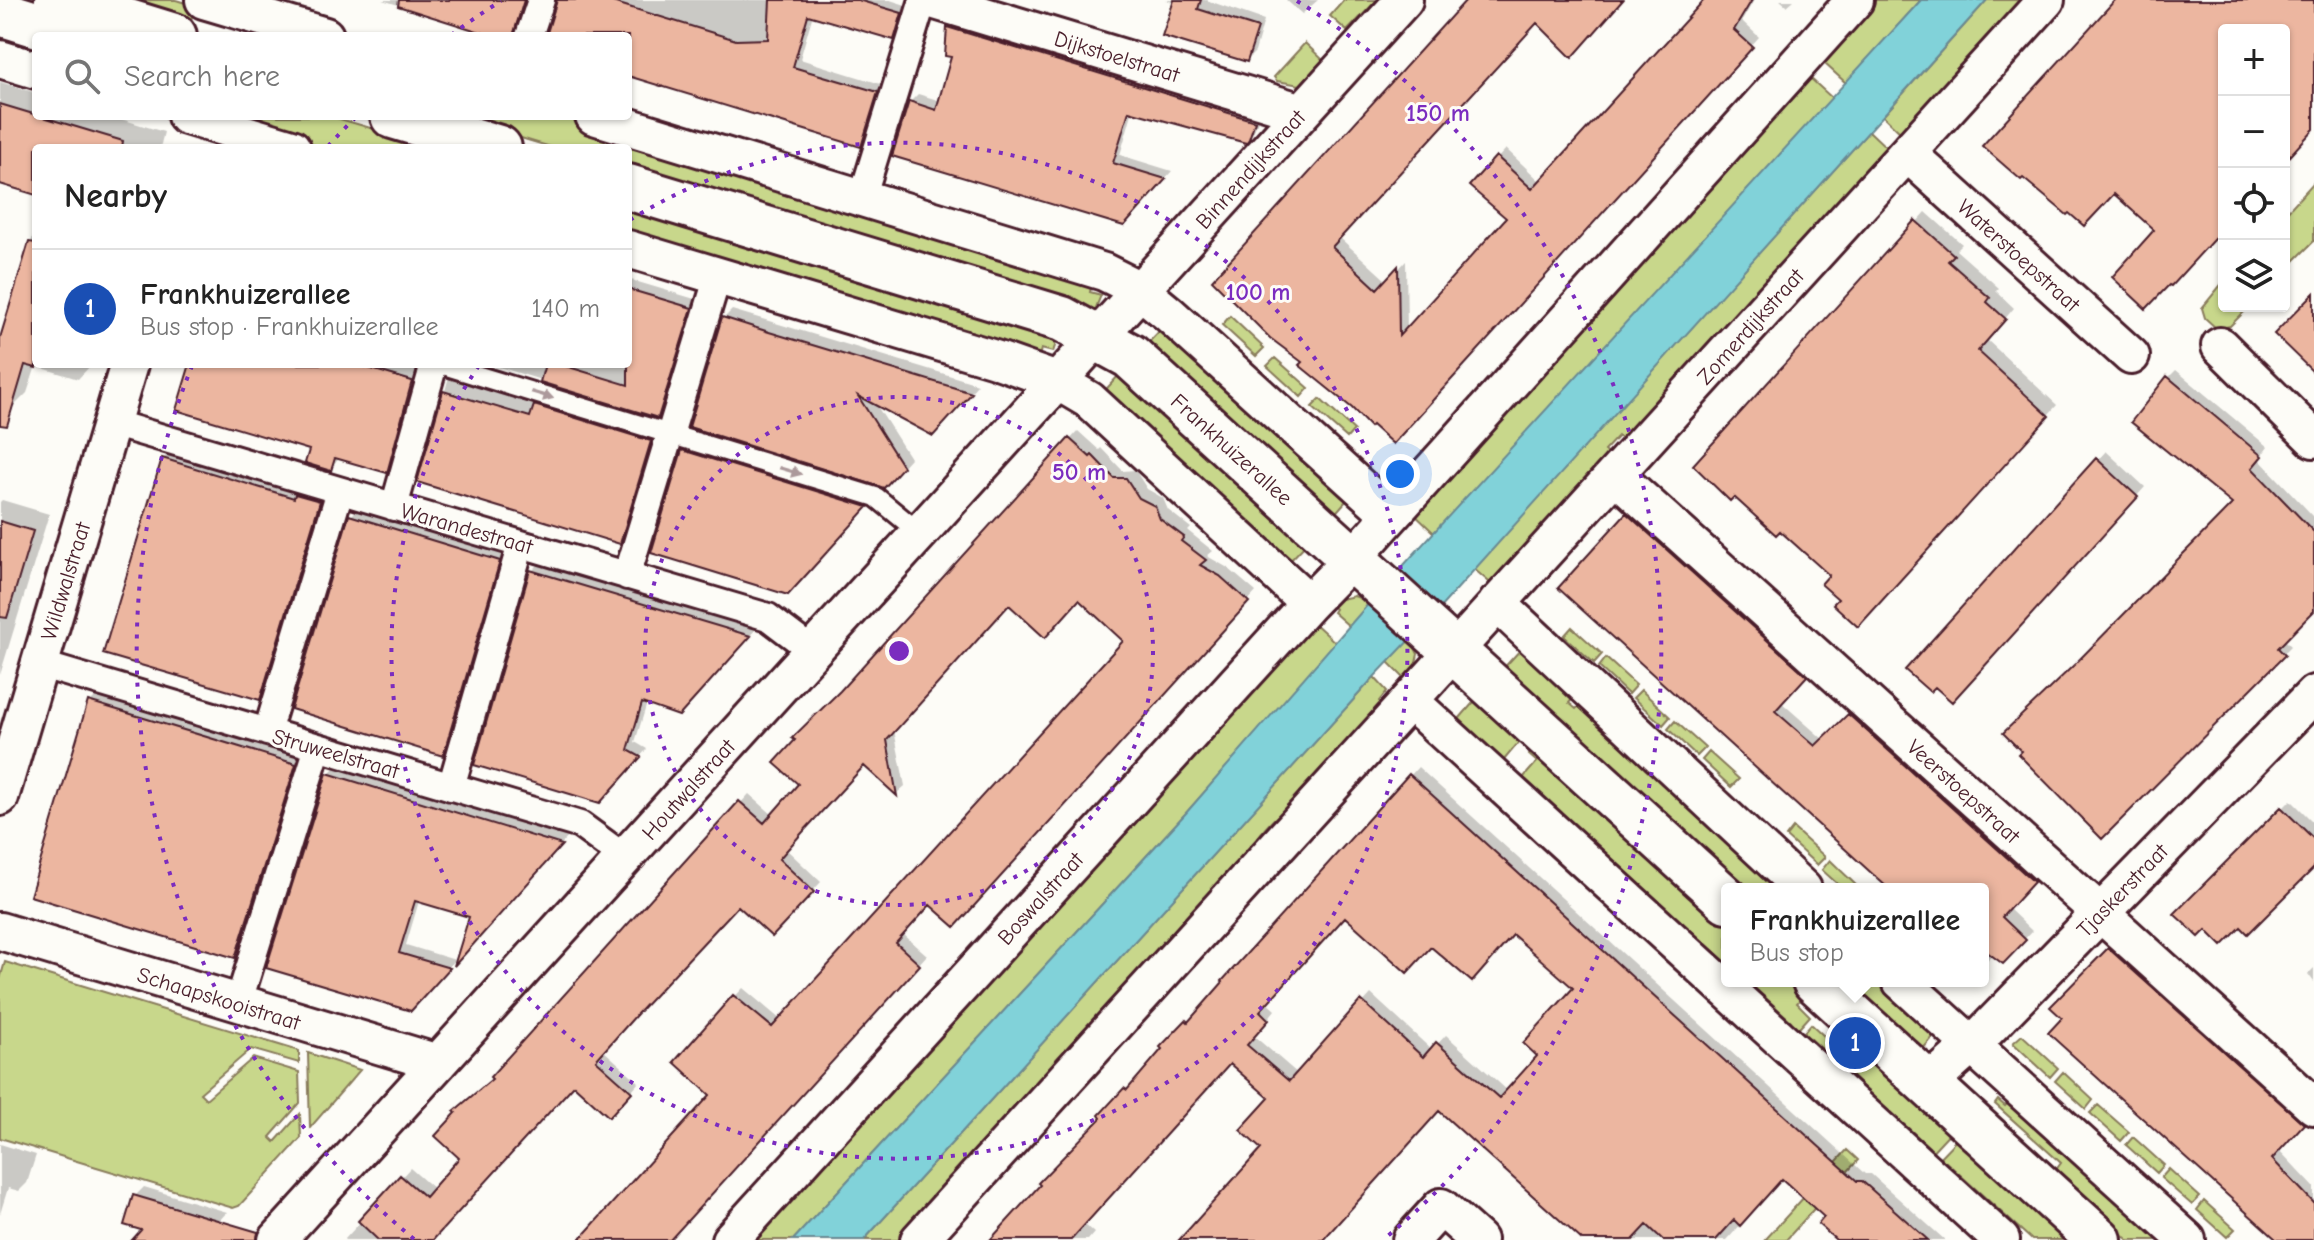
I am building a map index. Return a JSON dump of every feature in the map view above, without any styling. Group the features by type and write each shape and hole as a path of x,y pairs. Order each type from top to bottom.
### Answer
{"main road":[{"path":"57,0 161,32"},
{"path":"0,13 61,32"},
{"path":"406,120 486,144"},
{"name":"Frankhuizerallee","path":"632,188 1047,314 1096,336 1130,356 1721,895"},
{"path":"1822,987 2099,1240"}],"street":[{"path":"530,32 541,0"},
{"path":"862,198 923,0"},
{"name":"Dijkstoelstraat","path":"932,0 1302,112"},
{"name":"Binnendijkstraat","path":"1096,336 1404,0"},
{"path":"1362,567 1391,515 1855,0"},
{"name":"Zomerdijkstraat","path":"1443,640 1497,603 2046,0"},
{"path":"228,12 309,32"},
{"path":"0,59 32,69"},
{"path":"607,120 1104,272 1140,290 1391,515"},
{"path":"198,125 276,144"},
{"name":"Waterstoepstraat","path":"1907,153 2131,356"},
{"path":"632,250 995,359 1057,381 1089,400 1309,603"},
{"path":"627,576 718,276"},
{"name":"Houtwalstraat","path":"277,1240 921,534 1096,336"},
{"path":"2220,346 2314,439"},
{"name":"Wildwalstraat","path":"0,797 128,368"},
{"path":"394,507 436,368"},
{"name":"Warandestraat","path":"112,423 768,617 814,652"},
{"name":"Veerstoepstraat","path":"1615,475 2314,1106"},
{"path":"267,732 340,491"},
{"path":"451,787 521,544"},
{"name":"Boswalstraat","path":"730,1240 1309,603 1362,567"},
{"path":"1497,603 1797,883"},
{"path":"919,1240 1410,701 1443,640"},
{"name":"Struweelstraat","path":"39,664 580,825 625,858"},
{"name":"Tjaskerstraat","path":"1928,1084 1971,1046 2314,694"},
{"path":"1410,701 1721,985"},
{"path":"238,1004 318,747"},
{"name":"Schaapskooistraat","path":"0,931 438,1063"},
{"path":"1724,987 2001,1240"},
{"path":"1907,987 2187,1240"},
{"path":"1411,1240 1441,1207 1478,1240"}],"lane":[{"path":"450,368 876,497 921,534"}],"green space":[{"path":"87,0 176,0 195,6 188,31"},
{"path":"1344,0 1377,0 1347,31 1330,16"},
{"path":"1875,0 1921,0 1846,83 1824,63 1824,56"},
{"path":"1987,0 2029,0 1902,134 1883,116"},
{"path":"1305,43 1323,60 1300,85 1277,81 1274,77"},
{"path":"1809,77 1832,98 1434,533 1411,511"},
{"path":"234,120 344,120 424,144 312,144"},
{"path":"461,120 574,120 1089,275 1094,277 1090,292 1101,295 1095,310 1065,297 632,171 632,144 541,144"},
{"path":"1869,131 1888,149 1628,443 1618,436 1604,451 1613,459 1496,588 1474,569"},
{"path":"2314,182 2314,241 2290,265 2290,240 2290,208"},
{"path":"632,206 1057,340 1053,352 1041,349 1037,364 632,241"},
{"path":"2218,288 2218,312 2244,312 2230,326 2217,329 2205,318 2202,308"},
{"path":"1230,316 1264,348 1256,356 1222,325"},
{"path":"1166,324 1353,493 1332,517 1148,343"},
{"path":"1275,358 1309,388 1301,397 1267,366"},
{"path":"1118,376 1167,412 1309,541 1286,565 1100,396"},
{"path":"1320,399 1354,430 1347,438 1312,407"},
{"path":"1354,596 1370,602 1350,627 1333,612 1335,609 1328,602"},
{"path":"1312,621 1336,643 1186,813 793,1240 751,1240"},
{"path":"1572,627 1602,654 1594,663 1564,636"},
{"path":"1410,638 1418,654 1411,685 1388,662"},
{"path":"1522,648 1575,696 1569,703 1576,709 1583,702 1781,883 1735,883 1501,671"},
{"path":"1606,658 1636,685 1628,694 1599,667"},
{"path":"1374,677 1387,691 1379,701 1389,709 1346,754 1335,754 1299,792 1293,808 1280,814 1265,828 1253,844 1248,858 1243,863 1234,864 1199,903 1199,911 1194,917 1184,919 1149,959 1149,968 1144,973 1135,974 1100,1012 1099,1021 1094,1027 1084,1029 1051,1067 1049,1078 1036,1083 1001,1121 1000,1131 995,1137 985,1139 951,1177 950,1186 936,1193 901,1231 901,1240 864,1240"},
{"path":"1641,690 1670,717 1663,725 1633,698"},
{"path":"1479,696 1524,736 1504,760 1478,737 1471,743 1453,726"},
{"path":"1675,721 1705,748 1697,756 1668,729"},
{"path":"1536,747 1721,915 1721,958 1523,778 1537,762 1529,755"},
{"path":"1709,752 1739,779 1731,787 1702,760"},
{"path":"1793,828 1825,857 1817,865 1786,837"},
{"path":"1830,860 1854,883 1836,883 1822,870"},
{"path":"5,962 299,1051 299,1063 251,1049 200,1093 206,1099 253,1058 299,1072 300,1103 270,1137 275,1142 300,1114 301,1138 239,1206 233,1208 0,1138 0,979"},
{"path":"1754,987 1799,987 1805,994 1797,1003 1810,1016 1793,1035 1786,1029 1791,1021"},
{"path":"1850,987 1896,987 1941,1028 1921,1051"},
{"path":"1811,1024 1849,1059 1863,1044 1955,1127 1928,1156 1924,1154 1929,1147 1907,1127 1902,1133 1868,1102 1873,1096 1810,1038 1804,1044 1798,1039"},
{"path":"2022,1035 2058,1068 2050,1077 2013,1043"},
{"path":"308,1053 360,1070 310,1128"},
{"path":"2063,1072 2093,1100 2086,1109 2055,1081"},
{"path":"2015,1095 2175,1240 2128,1240 2057,1175 2055,1171 2061,1163 1995,1104 1998,1100 2005,1106"},
{"path":"2098,1105 2129,1132 2121,1141 2090,1113"},
{"path":"1962,1134 2079,1240 2032,1240 1945,1161 1938,1167 1934,1163"},
{"path":"2133,1137 2164,1165 2157,1173 2126,1145"},
{"path":"1847,1150 1858,1160 1786,1240 1765,1240"},
{"path":"2169,1169 2200,1197 2192,1205 2161,1178"},
{"path":"2204,1201 2235,1229 2227,1237 2197,1210"}],"water":[{"path":"1921,0 1987,0 1439,609 864,1240 793,1240 1186,813 1370,602"}],"building":[{"path":"399,0 524,0 514,32 480,32 398,6"},
{"path":"557,0 606,0 736,40 768,39 770,0 858,0 902,13 894,40 808,15 793,67 878,92 861,147 632,77 632,32 547,32"},
{"path":"1174,0 1201,0 1198,9 1258,28 1247,62 1162,36"},
{"path":"1466,0 1623,0 1572,58 1537,23 1332,247 1377,289 1398,266 1399,336 1506,218 1469,186 1496,156 1532,189 1704,0 1752,0 1734,30 1753,47 1393,444 1299,365 1302,362 1270,338 1212,280"},
{"path":"2115,0 2314,0 2314,129 2290,155 2290,24 2218,24 2218,235 2146,309 2112,277 2154,230 2114,194 2084,226 2023,178 2021,180 1982,146"},
{"path":"947,27 1255,121 1249,139 1246,143 1129,111 1113,163 1166,179 1124,226 892,156 909,101 936,110 951,57 945,56"},
{"path":"0,104 32,114 32,120 53,120 123,141 123,144 32,144 32,194 0,184"},
{"path":"1915,220 1954,255 1948,261 1990,298 1987,302 2006,319 1978,351 2049,416 1858,627 1833,604 1838,599 1821,584 1829,575 1780,531 1776,535 1734,497 1730,501 1693,465"},
{"path":"29,242 32,242 32,367 25,365 7,426 0,425 0,338"},
{"path":"632,290 692,308 658,418 540,382 544,368 572,368 628,385 628,368 632,368"},
{"path":"2314,293 2314,373 2274,334"},
{"path":"722,317 972,393 933,436 858,396 903,467 884,488 689,427"},
{"path":"189,368 368,368 412,381 387,473 335,458 331,471 305,463 309,450 176,410"},
{"path":"2167,376 2262,456 2252,468 2314,532 2314,611 2278,648 2285,655 2102,839 2018,754 2021,751 2003,733 2232,504 2131,422"},
{"path":"443,391 530,417 534,405 651,441 620,544 417,482"},
{"path":"1069,438 1090,457 1092,455 1114,478 1126,478 1139,498 1155,506 1160,519 1184,537 1181,541 1206,560 1200,565 1220,576 1249,602 955,927 930,905 896,943 920,965 670,1240 579,1240 710,1095 674,1062 733,995 772,1027 1123,641 1079,600 1045,638 1009,605 887,740 897,796 864,766 779,859 814,892 772,937 738,906 637,1014 596,1060 632,1092 609,1117 574,1085 433,1240 378,1240 358,1221 400,1175 425,1197 459,1158 435,1136 456,1113 454,1111 492,1079 490,1077 739,801 764,823 798,784 774,763 795,740 792,738 840,691"},
{"path":"682,450 868,507 788,595 651,553"},
{"path":"162,458 294,498 295,494 320,501 260,700 103,654"},
{"path":"2096,458 2138,497 1952,702 1935,687 1930,692 1905,670"},
{"path":"1626,513 1807,676 1775,711 1815,746 1848,714 2034,882 2002,917 2026,940 2003,964 1989,954 1989,883 1882,883 1558,588"},
{"path":"349,515 500,561 443,756 291,709"},
{"path":"0,521 33,531 7,618 0,617"},
{"path":"530,570 751,636 679,716 642,703 628,750 641,757 600,803 474,765"},
{"path":"88,701 296,764 235,958 30,896"},
{"path":"327,773 562,845 454,966 469,917 415,901 399,953 450,968 411,1011 266,968"},
{"path":"1409,774 1857,1181 1862,1181 1928,1240 1836,1240 1818,1224 1824,1217 1782,1179 1740,1226 1734,1220 1716,1240 1663,1240 1647,1225 1633,1240 1582,1240 1439,1111 1323,1240 1179,1240 1261,1149 1240,1130 1269,1098 1230,1064 1071,1240 990,1240","holes":["1345,917 1407,973 1431,947 1472,982 1513,935 1573,988 1523,1043 1537,1056 1499,1098 1436,1042 1423,1057 1361,1000 1289,1081 1247,1045 1269,1020 1260,1011"]},
{"path":"2281,807 2314,839 2314,868 2248,934 2241,927 2222,946 2206,930 2199,937 2174,914"},
{"path":"2108,948 2304,1124 2272,1159 2314,1203 2314,1240 2277,1240 2048,1033 2062,1018 2050,1007"},
{"path":"133,1195 258,1232 257,1240 132,1240 141,1230 124,1225"}],"place":[{"name":"Frankhuizerallee","path":"1855,1043"}]}
